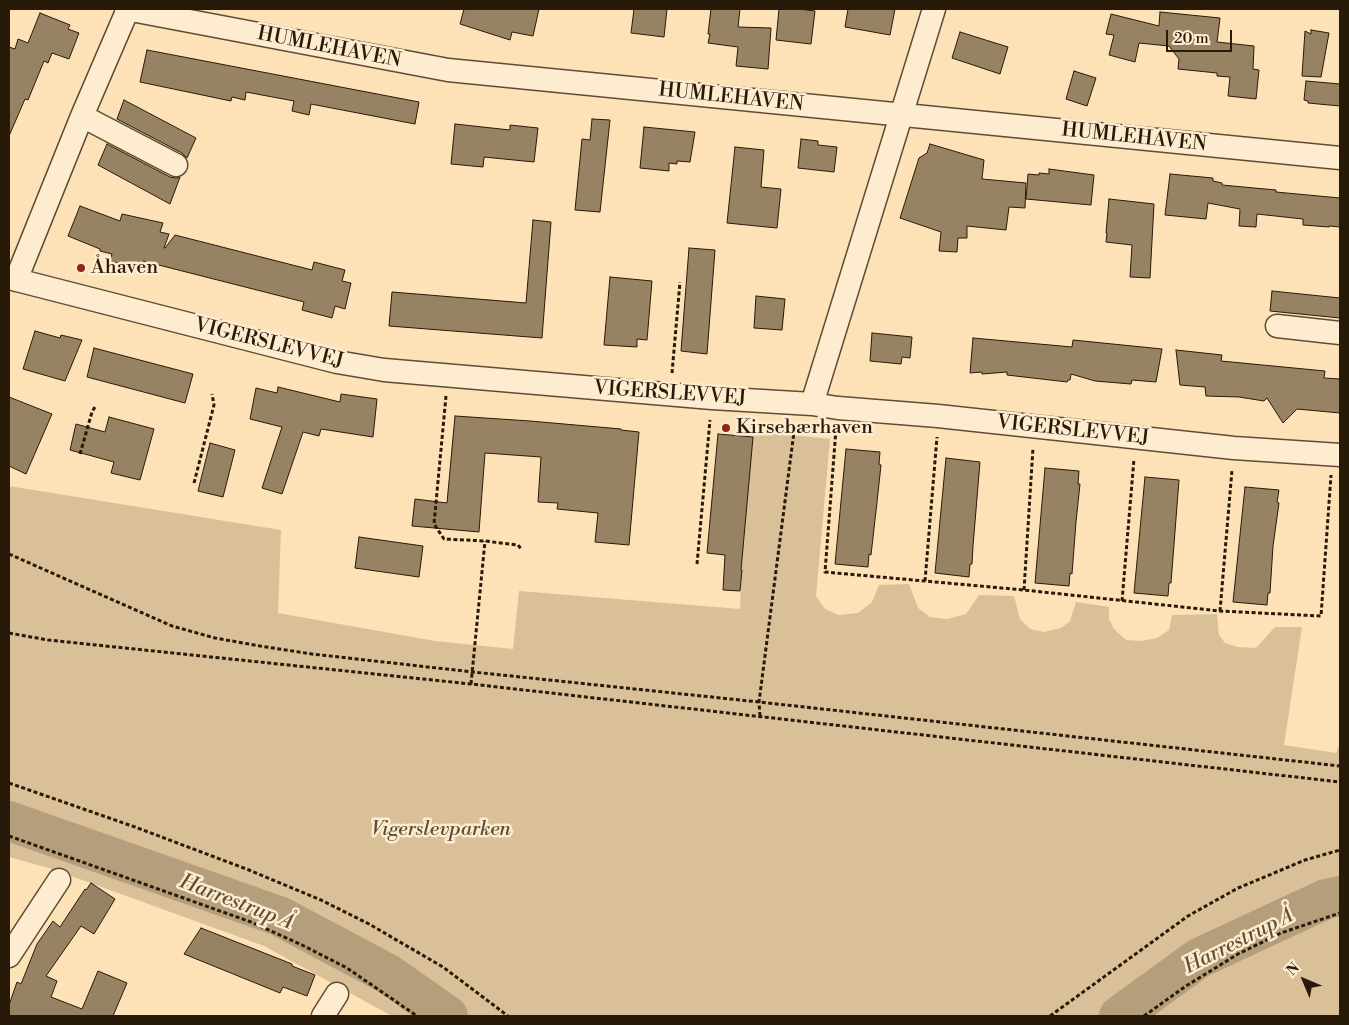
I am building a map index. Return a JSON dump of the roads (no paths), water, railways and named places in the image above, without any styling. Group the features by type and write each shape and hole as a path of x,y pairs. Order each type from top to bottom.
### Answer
{"street":[{"path":"12,279 127,9"},
{"name":"HUMLEHAVEN","path":"127,9 448,70 1340,158"},
{"path":"805,404 901,115 934,9"},
{"path":"82,116 176,166"},
{"name":"VIGERSLEVVEJ","path":"12,279 337,362 384,370 712,398 805,404 938,416 1234,448 1336,455"},
{"path":"1277,326 1340,333"},
{"path":"9,956 59,880"},
{"path":"323,1016 337,994"}],"waterway":[{"name":"Harrestrup Å","path":"9,821 279,916 388,974 448,1016"},
{"name":"Harrestrup Å","path":"1119,1016 1199,958 1326,899 1340,896"}],"place":[{"name":"Åhaven","path":"81,268"},
{"name":"Kirsebærhaven","path":"726,428"}],"park label":[{"name":"Vigerslevparken","path":"441,830"}]}
